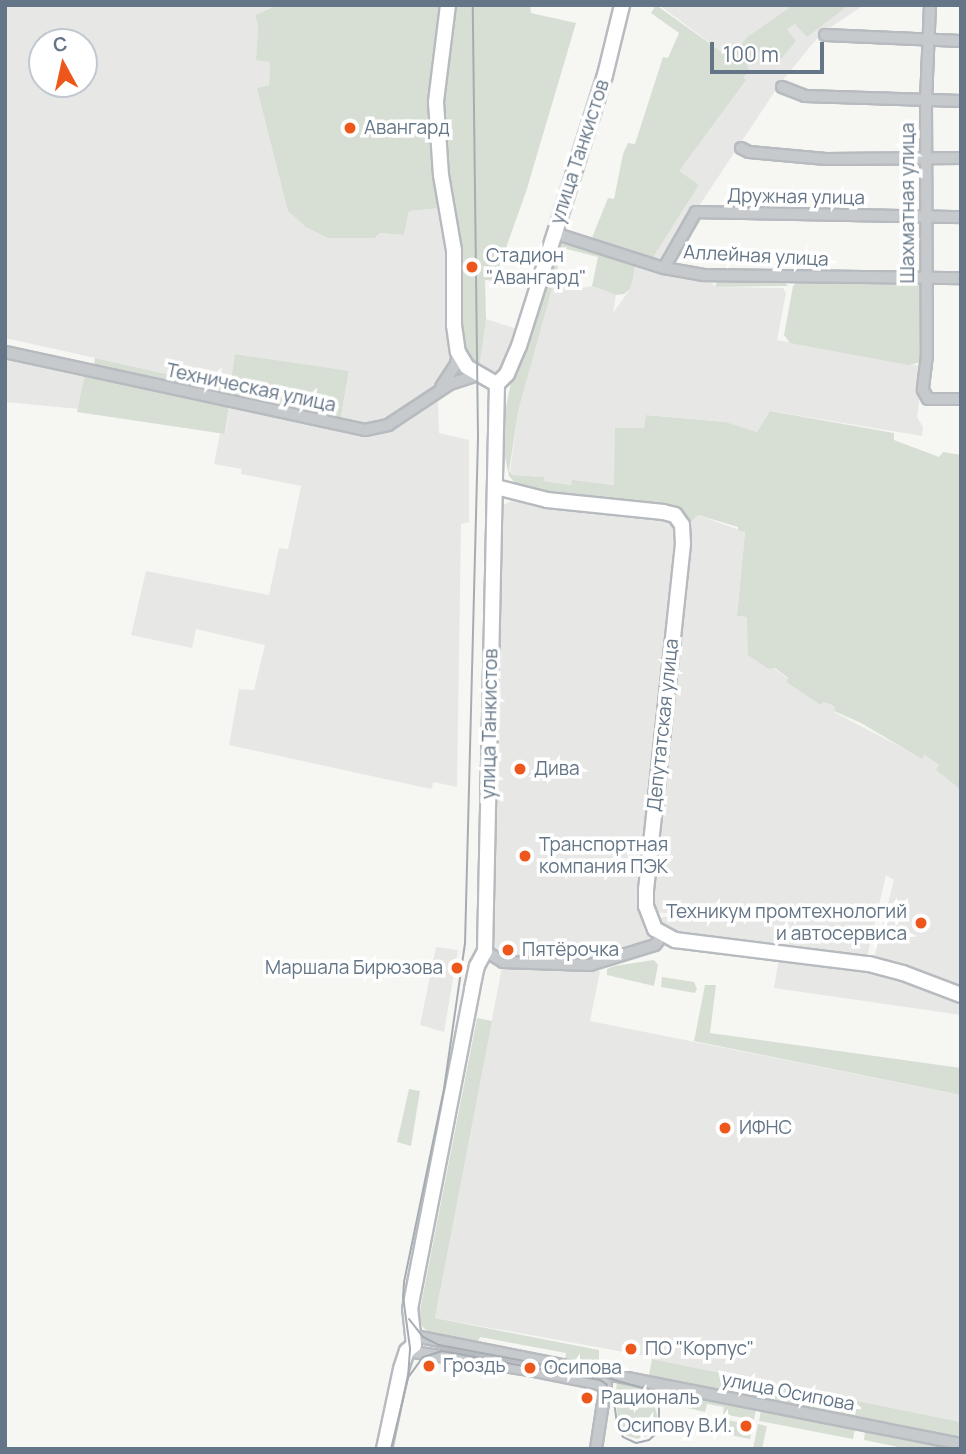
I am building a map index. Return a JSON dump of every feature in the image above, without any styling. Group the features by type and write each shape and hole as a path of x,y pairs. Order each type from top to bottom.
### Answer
{"main road":[{"path":"448,5 436,102 441,175 454,250 452,285 458,352 467,367 497,384"},
{"name":"улица Танкистов","path":"384,1449 414,1346 410,1309 472,989 477,966 485,951 497,384 507,374 519,346 605,75 622,5"},
{"name":"Депутатская улица","path":"496,487 547,500 663,512 679,519 684,533 646,898 649,918 662,936"},
{"path":"662,936 675,940 869,964 903,973 961,995"}],"street":[{"name":"Шахматная улица","path":"930,5 926,101 927,355 923,390 928,399 961,400"},
{"path":"825,35 961,41"},
{"path":"782,87 805,96 961,101"},
{"path":"741,148 749,152 826,159 961,158"},
{"name":"Дружная улица","path":"664,268 696,212 961,217"},
{"name":"Аллейная улица","path":"554,233 664,268 713,276 961,278"},
{"name":"Техническая улица","path":"5,352 365,430 399,419 437,392 463,378 478,375"},
{"path":"437,392 456,364 458,352"},
{"path":"485,951 502,962 590,965 656,945 662,936"},
{"path":"414,1346 599,1384 605,1388"},
{"name":"улица Осипова","path":"414,1346 608,1374 961,1444"},
{"path":"596,1449 608,1374"}],"shaded area":[{"path":"5,5 278,5 255,15 258,25 256,59 270,61 269,85 258,88 328,238 375,238 380,233 404,235 409,211 441,208 449,247 452,345 448,368 419,399 387,420 366,426 340,422 349,372 236,354 231,388 5,338"},
{"name":"Авангард","path":"278,5 443,5 441,208 409,211 404,235 380,233 375,238 328,238 306,227 288,211 257,88 269,85 270,62 256,60 258,25 255,15"},
{"path":"453,5 530,5 531,13 576,23 526,192 494,281 485,280 486,319 479,371 470,362 463,344 446,176 442,103"},
{"path":"656,5 730,58 747,37 793,5 849,5 807,37 795,24 787,29 796,41 781,59 764,46 747,65 749,71 743,78 746,80 679,171 699,185 652,259 591,240 608,198 614,199 623,154 628,143 635,144 663,57 668,58 679,33 651,13"},
{"path":"659,5 793,5 747,37 730,58"},
{"path":"849,5 864,5 822,33 809,48 779,85 664,259 652,259 699,185 678,172 743,78 746,65 764,46 780,59 787,29 795,23 807,36"},
{"path":"561,243 635,264 633,278 630,289 624,294 616,295 592,286 598,257 563,248 518,412 509,471 513,475 544,477 544,481 571,485 572,480 614,485 615,428 644,428 646,415 726,422 757,432 770,411 894,433 894,440 939,457 943,452 961,455 961,790 936,770 939,765 924,755 922,759 861,723 834,711 835,707 830,704 823,702 821,705 786,682 788,678 775,668 769,669 748,655 747,617 737,616 745,532 738,530 738,527 698,515 687,526 685,520 538,493 515,483 509,476 504,452 505,412 511,382 553,249"},
{"path":"635,264 709,279 715,287 783,288 786,293 777,340 916,365 923,371 917,417 923,427 922,436 771,411 757,432 726,422 647,415 644,428 615,428 615,485 573,481 572,485 544,481 544,477 513,475 510,471 518,412 553,281 576,289 592,286 616,295 613,313 630,289"},
{"path":"717,281 784,281 788,286 715,287"},
{"path":"797,282 919,282 922,285 922,362 908,365 790,343 784,335 793,286"},
{"path":"486,319 520,330 505,364 495,373 479,371"},
{"path":"235,354 349,371 340,422 97,369 94,365 95,358 230,388"},
{"path":"5,357 85,374 79,409 5,402"},
{"path":"85,374 229,405 225,434 77,412"},
{"path":"438,397 439,433 469,440 469,522 461,524 457,787 434,782 431,789 229,745 239,689 254,690 265,645 196,629 192,648 131,635 146,571 269,595 279,548 288,549 301,486 241,474 242,469 214,464 220,433 226,433 229,405 387,429"},
{"path":"511,501 666,519 675,524 678,535 640,903 644,929 650,940 599,961 509,960 496,954 491,944 500,507"},
{"path":"698,515 745,532 737,616 747,617 749,650 769,668 771,666 788,679 786,682 830,703 835,707 834,712 922,758 924,755 940,766 937,770 961,790 961,990 878,963 874,958 894,880 886,875 867,957 675,936 656,921 663,917 710,916 652,912 651,906 687,526"},
{"path":"436,947 458,950 444,1032 420,1025"},
{"path":"779,958 879,972 961,999 961,1015 774,988"},
{"path":"654,960 658,965 654,986 607,975 607,969 614,966"},
{"path":"502,967 600,971 590,1021 961,1095 961,1422 652,1357 435,1318"},
{"path":"662,977 694,982 697,989 695,993 661,987"},
{"path":"705,985 716,985 710,1033 961,1068 961,1095 694,1041"},
{"path":"477,1018 492,1021 435,1318 599,1350 599,1365 565,1359 566,1353 480,1337 478,1342 430,1334 421,1325 419,1315"},
{"path":"409,1089 420,1091 411,1146 397,1142"},
{"path":"652,1359 961,1422 961,1440 693,1387 690,1383 649,1375"},
{"path":"617,1383 641,1388 652,1395 658,1419 649,1435 637,1439 625,1435 618,1418 615,1396"},
{"path":"685,1396 756,1410 754,1420 723,1414 724,1407 707,1404 705,1412 683,1407"},
{"path":"761,1410 855,1429 853,1439 759,1421"},
{"path":"722,1419 753,1425 750,1439 719,1433"},
{"path":"758,1424 767,1426 762,1449 753,1449"},
{"path":"865,1431 959,1449 908,1449 864,1440"}],"tram line":[{"path":"391,1449 408,1378 410,1348 403,1297 404,1282 444,1089 465,944 478,437 473,5"},
{"path":"409,1319 423,1337 439,1345 598,1375 652,1391 659,1402 659,1431 649,1440 636,1443 623,1437 617,1423 613,1396 606,1384 600,1380 442,1351 423,1357 409,1376"}],"place":[{"name":"Авангард","path":"350,128"},
{"name":"Стадион \"Авангард\"","path":"472,267"},
{"name":"Дива","path":"520,769"},
{"name":"Транспортная компания ПЭК","path":"525,856"},
{"name":"Техникум промтехнологий и автосервиса","path":"921,923"},
{"name":"Пятёрочка","path":"508,950"},
{"name":"Маршала Бирюзова","path":"457,968"},
{"name":"ИФНС","path":"725,1128"},
{"name":"ПО \"Корпус\"","path":"631,1349"},
{"name":"Гроздь","path":"429,1366"},
{"name":"Осипова","path":"530,1368"},
{"name":"Рациональ","path":"587,1398"},
{"name":"Осипову В.И.","path":"746,1426"}]}
